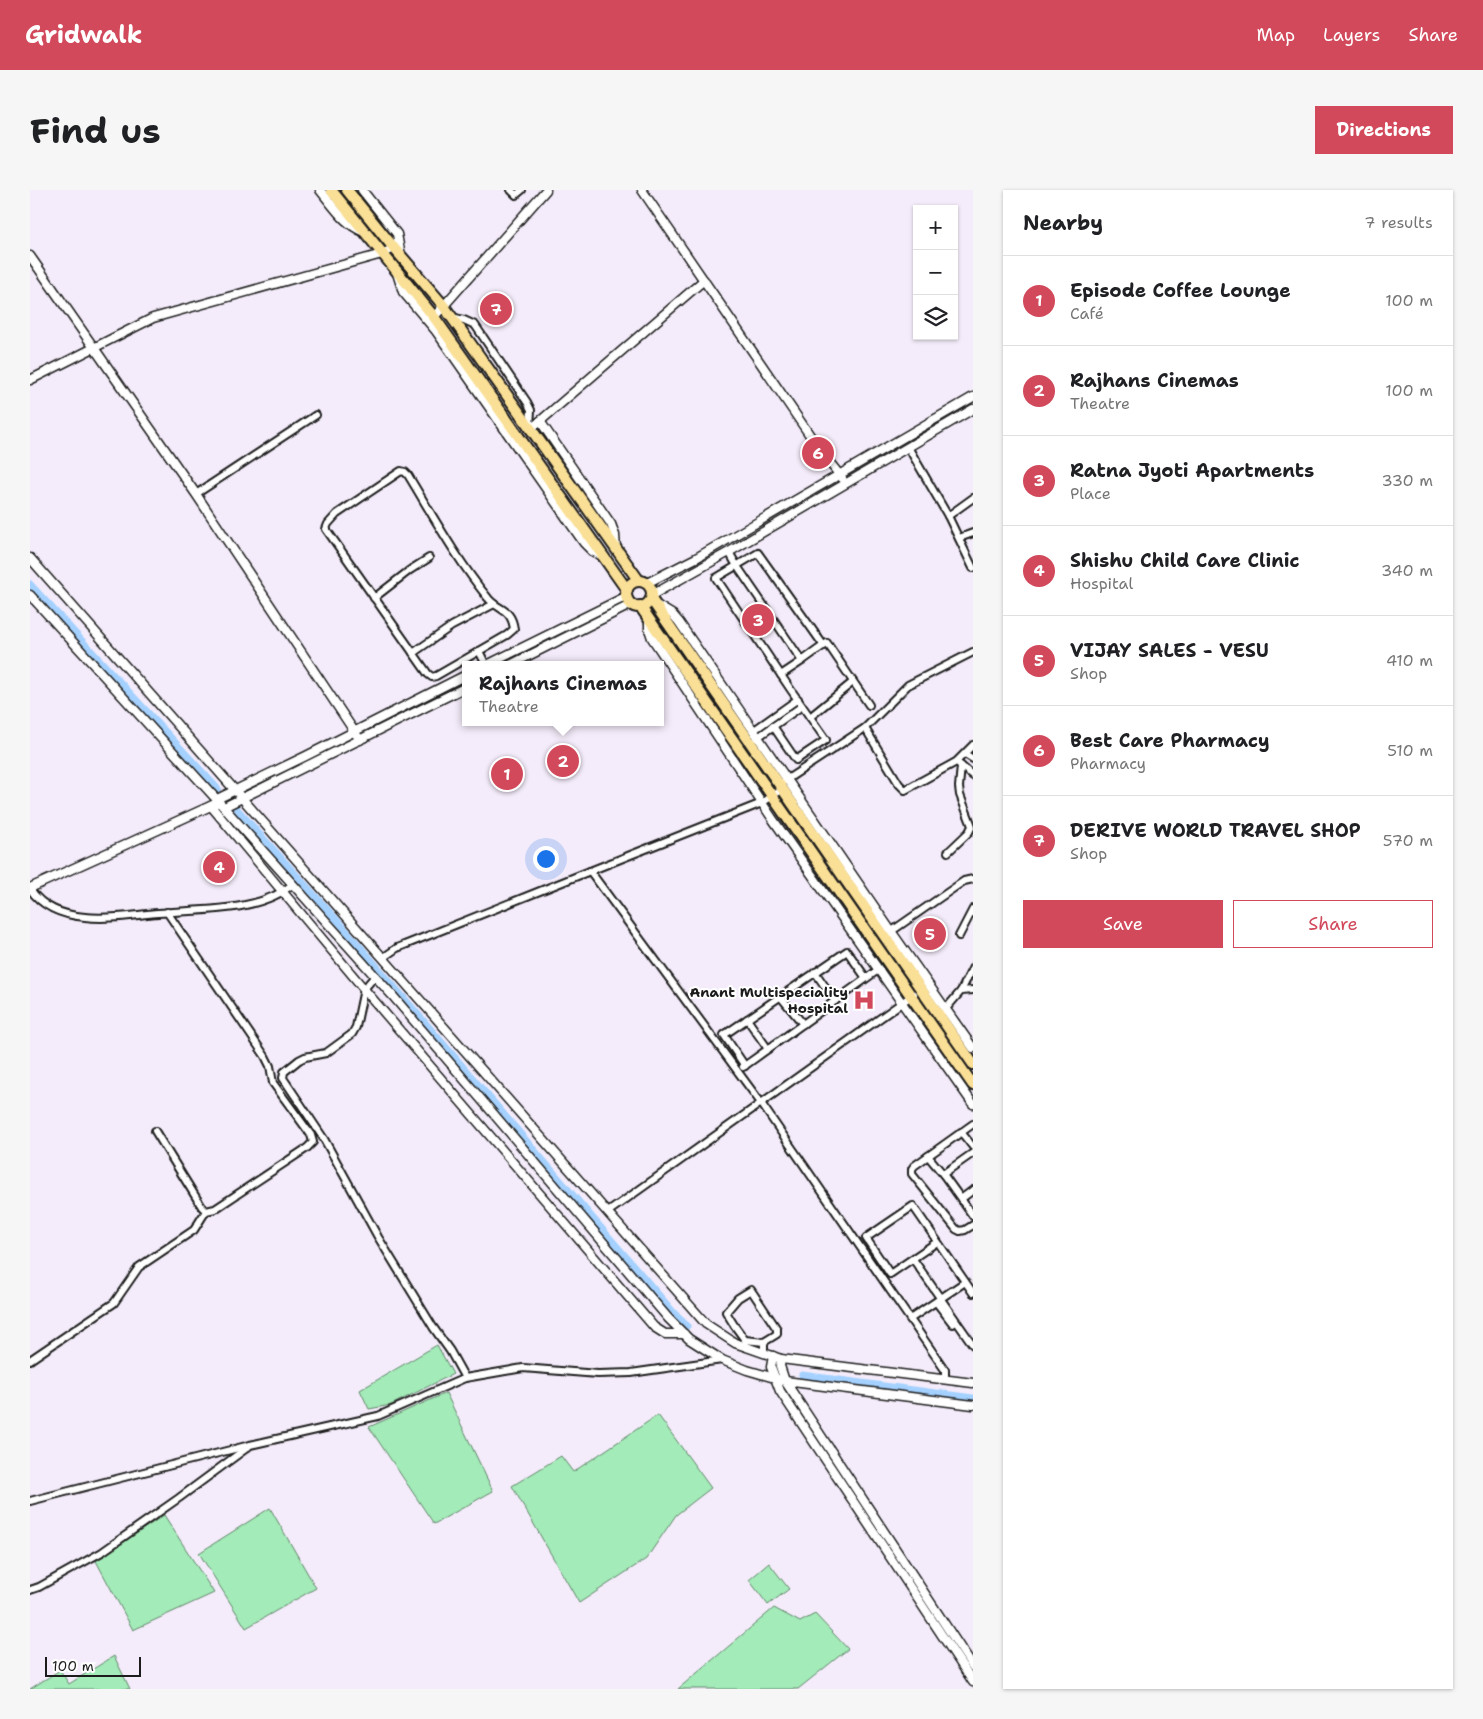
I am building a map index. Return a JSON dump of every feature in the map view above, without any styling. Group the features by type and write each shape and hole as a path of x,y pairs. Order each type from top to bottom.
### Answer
{"main road":[{"path":"331,190 434,317 632,599 649,619 973,1085"},
{"path":"347,190 443,305 616,549 652,591 652,599 887,934 921,989 943,1012 973,1064"},
{"path":"632,599 631,584 643,582"},
{"path":"632,599 648,603 652,599"}],"street":[{"path":"320,190 346,222 364,232"},
{"path":"362,190 397,234 401,256"},
{"path":"512,190 516,195 522,190"},
{"path":"434,317 546,190"},
{"path":"642,190 846,484"},
{"path":"30,380 152,318 382,254 394,248"},
{"path":"30,256 196,494 360,740"},
{"path":"397,272 403,292 436,331 584,543 592,552 603,556"},
{"path":"531,428 704,280"},
{"path":"643,582 696,558 973,397"},
{"path":"783,784 756,734 676,618 652,599 973,409"},
{"path":"196,494 316,416"},
{"path":"540,421 611,524 616,534 616,549"},
{"path":"908,447 948,516 973,568"},
{"path":"462,665 432,677 428,674 326,529 337,514 401,471 408,475 455,552 489,599 506,611 510,617 514,629 479,651 470,661"},
{"path":"948,516 973,498"},
{"path":"959,538 973,533"},
{"path":"729,552 802,661"},
{"path":"773,726 796,760 826,740 716,578 758,553 824,646"},
{"path":"30,558 706,1324 735,1343 781,1359 973,1382"},
{"path":"374,598 429,558"},
{"path":"30,595 220,802 375,976 661,1310 684,1334 722,1360 747,1370 785,1381 973,1405"},
{"path":"496,661 632,599"},
{"path":"517,661 632,599"},
{"path":"412,653 452,626 494,604"},
{"path":"649,619 649,629 652,638 762,803 973,1104"},
{"path":"781,675 827,643 869,704"},
{"path":"479,651 485,661"},
{"path":"384,957 397,948 762,803 772,796 783,784 865,728 908,685 973,652"},
{"path":"220,802 235,790 462,677"},
{"path":"810,717 853,682"},
{"path":"293,884 283,893 258,902 230,907 100,918 84,917 48,907 38,900 30,888 220,802 242,798 462,688"},
{"path":"756,734 798,700"},
{"path":"756,734 773,726 802,706"},
{"path":"865,728 899,784 904,789 911,788 958,764 973,745"},
{"path":"965,754 973,759"},
{"path":"958,764 973,776"},
{"path":"948,852 967,835 972,826 959,791 958,764"},
{"path":"211,806 364,989 654,1327 665,1334 684,1334"},
{"path":"590,871 761,1103 945,1370 945,1379"},
{"path":"973,879 964,880 887,934 943,1012 973,1048"},
{"path":"959,936 973,909"},
{"path":"30,1360 114,1303 139,1267 194,1230 206,1211 215,1209 307,1148 313,1142 313,1139 273,1082 270,1066 265,1056 167,912"},
{"path":"745,1066 724,1035 847,951 866,978"},
{"path":"943,1012 961,991 973,967"},
{"path":"738,1071 878,970"},
{"path":"815,972 835,1000"},
{"path":"375,976 364,989 356,1027 352,1034 326,1052 299,1060 284,1072 283,1078 324,1139 378,1237 465,1378"},
{"path":"608,1212 921,989"},
{"path":"961,991 973,990"},
{"path":"780,996 803,1024"},
{"path":"747,1019 768,1049"},
{"path":"973,1124 914,1166 912,1170 912,1174 956,1229 960,1232 973,1225"},
{"path":"155,1131 206,1211"},
{"path":"961,1132 973,1147"},
{"path":"943,1174 973,1153"},
{"path":"928,1156 973,1216"},
{"path":"961,1199 973,1190"},
{"path":"937,1242 890,1274 866,1238 913,1206 973,1293"},
{"path":"913,1259 973,1352"},
{"path":"910,1319 965,1282"},
{"path":"751,1290 777,1328 777,1334 764,1342 745,1340 726,1312 738,1298 751,1290"},
{"path":"938,1300 972,1341"},
{"path":"764,1342 764,1354"},
{"path":"772,1356 771,1367 780,1390 973,1682"},
{"path":"781,1359 780,1366 785,1381 973,1667"},
{"path":"30,1501 250,1445 385,1414 465,1378 524,1368 598,1374 631,1373 722,1360"},
{"path":"30,1590 39,1587 102,1552 250,1445"}],"green space":[{"path":"437,1345 453,1374 391,1405 369,1409 360,1390"},
{"path":"446,1393 493,1491 434,1524 369,1427"},
{"path":"658,1415 711,1488 676,1515 646,1559 579,1603 512,1486 561,1456 573,1472"},
{"path":"270,1508 316,1588 246,1628 199,1553"},
{"path":"164,1515 214,1593 133,1630 96,1561"},
{"path":"769,1563 789,1589 768,1605 749,1580"},
{"path":"774,1608 800,1622 815,1614 848,1649 798,1689 678,1689"},
{"path":"114,1656 130,1689 30,1689 60,1670 69,1684"}],"waterway":[{"path":"30,584 218,789"},
{"path":"237,809 344,928 687,1326"},
{"path":"802,1375 973,1398"}],"place":[{"name":"DERIVE WORLD TRAVEL SHOP","path":"496,309"},
{"name":"Best Care Pharmacy","path":"818,453"},
{"name":"Ratna Jyoti Apartments","path":"758,620"},
{"name":"Rajhans Cinemas","path":"563,761"},
{"name":"Episode Coffee Lounge","path":"507,774"},
{"name":"Shishu Child Care Clinic","path":"219,867"},
{"name":"VIJAY SALES - VESU","path":"930,934"},
{"name":"Anant Multispeciality Hospital","path":"864,1000"}]}
